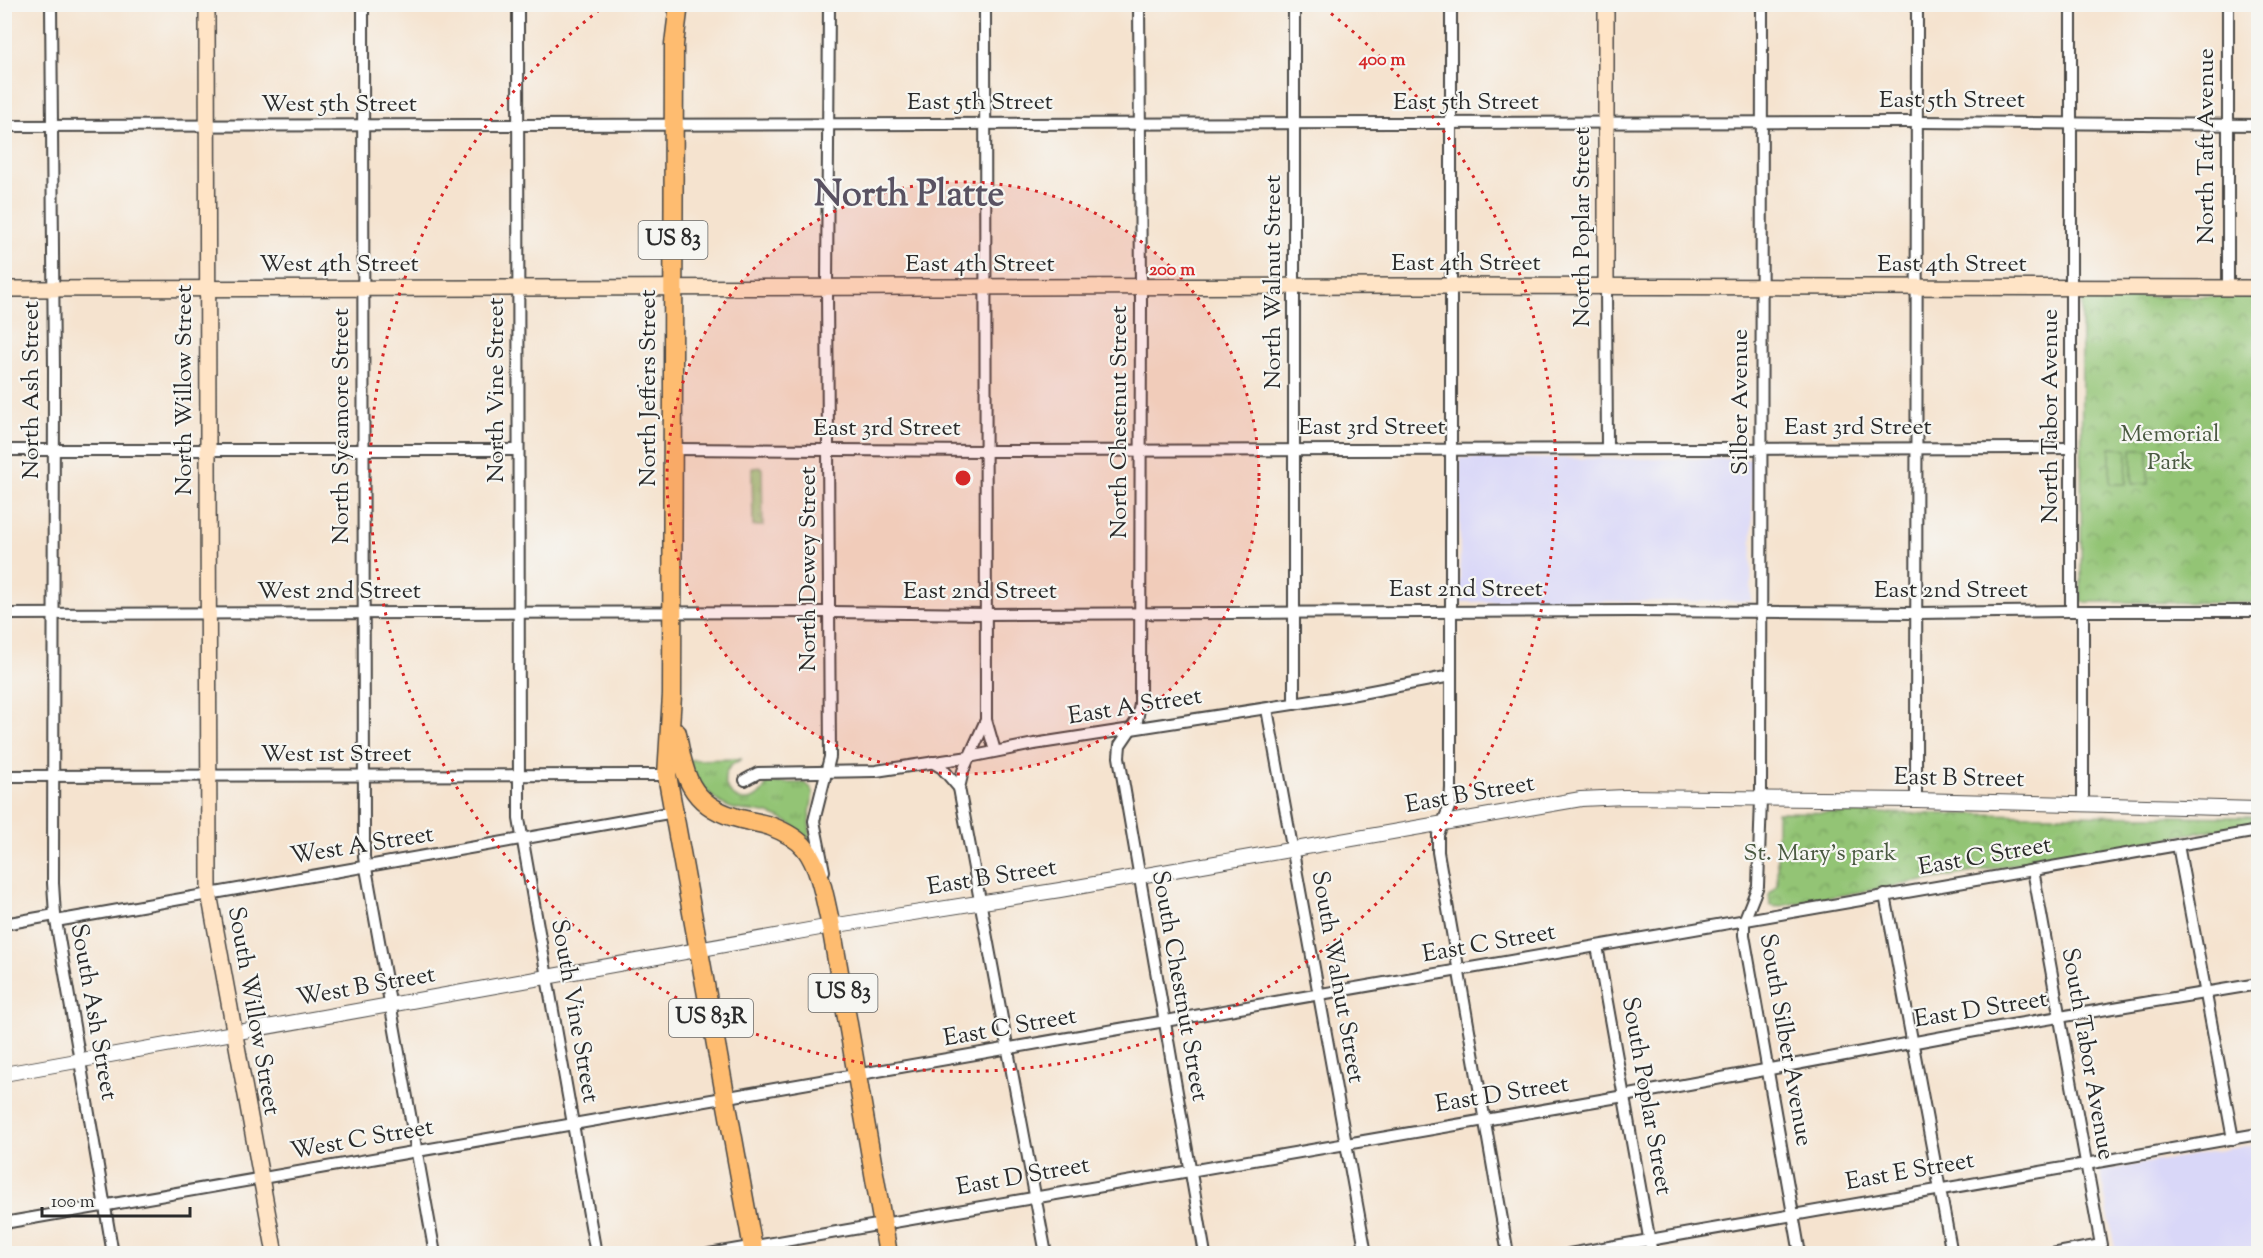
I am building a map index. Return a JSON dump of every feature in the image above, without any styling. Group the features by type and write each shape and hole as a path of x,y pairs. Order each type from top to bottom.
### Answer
{"highway":[{"name":"North Jeffers Street","path":"668,4 674,44 673,613 668,775"},
{"name":"North Jeffers Street","path":"674,44 680,4"},
{"name":"North Jeffers Street","path":"672,695 683,769 693,790 702,801 725,814 758,822 784,832 800,843 812,859 825,901"},
{"name":"US 83R","path":"668,775 754,1250"},
{"name":"US 83","path":"825,901 888,1254"}],"main road":[{"name":"North Willow Street","path":"207,4 208,776"},
{"name":"North Poplar Street","path":"1606,4 1606,287"},
{"name":"East 4th Street","path":"673,287 2259,288"},
{"name":"West 4th Street","path":"4,289 673,287"},
{"name":"South Willow Street","path":"208,776 209,893 275,1254"}],"street":[{"name":"North Ash Street","path":"51,4 54,776"},
{"name":"North Sycamore Street","path":"363,4 364,866 435,1254"},
{"name":"North Vine Street","path":"518,4 518,775"},
{"name":"North Dewey Street","path":"825,901 828,892 814,821 830,758 827,287 829,4"},
{"path":"985,4 986,720 995,751"},
{"name":"North Chestnut Street","path":"1131,729 1137,720 1140,704 1139,4"},
{"name":"North Walnut Street","path":"1294,4 1294,704"},
{"path":"1451,4 1450,805 1438,835 1438,852 1508,1254"},
{"name":"Silber Avenue","path":"1761,799 1762,4"},
{"path":"1916,800 1917,4"},
{"name":"North Tabor Avenue","path":"2071,4 2073,288 2071,611"},
{"name":"North Taft Avenue","path":"2228,4 2228,288"},
{"name":"East 5th Street","path":"674,125 1917,122 2259,124"},
{"name":"West 5th Street","path":"4,126 674,125"},
{"name":"North Poplar Street","path":"1606,287 1607,448"},
{"name":"East 3rd Street","path":"673,449 984,451 2072,448"},
{"path":"4,450 518,450"},
{"path":"2083,611 2083,804"},
{"name":"East 2nd Street","path":"673,613 2259,612"},
{"name":"West 2nd Street","path":"4,614 673,613"},
{"name":"East A Street","path":"745,780 758,773 876,771 1267,709 1451,676"},
{"name":"South Walnut Street","path":"1267,709 1366,1254"},
{"path":"986,720 963,771 959,788 1046,1254"},
{"name":"South Chestnut Street","path":"1131,729 1120,745 1119,758 1205,1254"},
{"path":"932,762 942,768 959,788"},
{"name":"South Vine Street","path":"518,775 522,839 596,1254"},
{"name":"West 1st Street","path":"4,776 668,775"},
{"name":"South Ash Street","path":"54,776 52,857 56,918 113,1254"},
{"name":"East B Street","path":"699,950 1581,799 1625,797 1916,800 2259,809"},
{"name":"South Silber Avenue","path":"1761,799 1758,886 1744,921 1744,935 1800,1254"},
{"name":"West A Street","path":"4,924 56,918 209,893 674,812"},
{"name":"East C Street","path":"726,1099 2259,831"},
{"path":"2178,845 2233,1139"},
{"name":"South Tabor Avenue","path":"2033,870 2101,1245 2052,1254"},
{"path":"1885,895 1952,1254"},
{"name":"South Poplar Street","path":"1598,946 1652,1254"},
{"name":"West B Street","path":"4,1074 699,950"},
{"name":"East D Street","path":"709,1254 754,1250 883,1223 2259,984"},
{"name":"West C Street","path":"4,1223 726,1099"},
{"name":"East E Street","path":"1569,1254 2259,1134"}],"shaded area":[{"path":"1460,458 1753,459 1751,601 1460,602"},
{"path":"2258,1144 2258,1253 2116,1253 2100,1171"}],"green space":[{"name":"Memorial Park","path":"2258,296 2258,603 2081,602 2082,297"},
{"path":"2110,448 2127,449 2126,484 2110,484"},
{"path":"2132,449 2148,449 2148,484 2132,484"},
{"path":"762,467 763,526 753,526 752,468"},
{"path":"742,759 730,767 725,776 726,785 731,794 739,799 749,800 759,795 767,783 805,783 810,787 813,793 809,821 811,841 778,817 724,805 710,795 699,782 689,760"},
{"name":"St. Mary's park","path":"1777,812 2252,817 2253,823 1775,907 1770,905 1769,894 1777,885"}],"district":[{"name":"North Platte","path":"909,196"}]}
